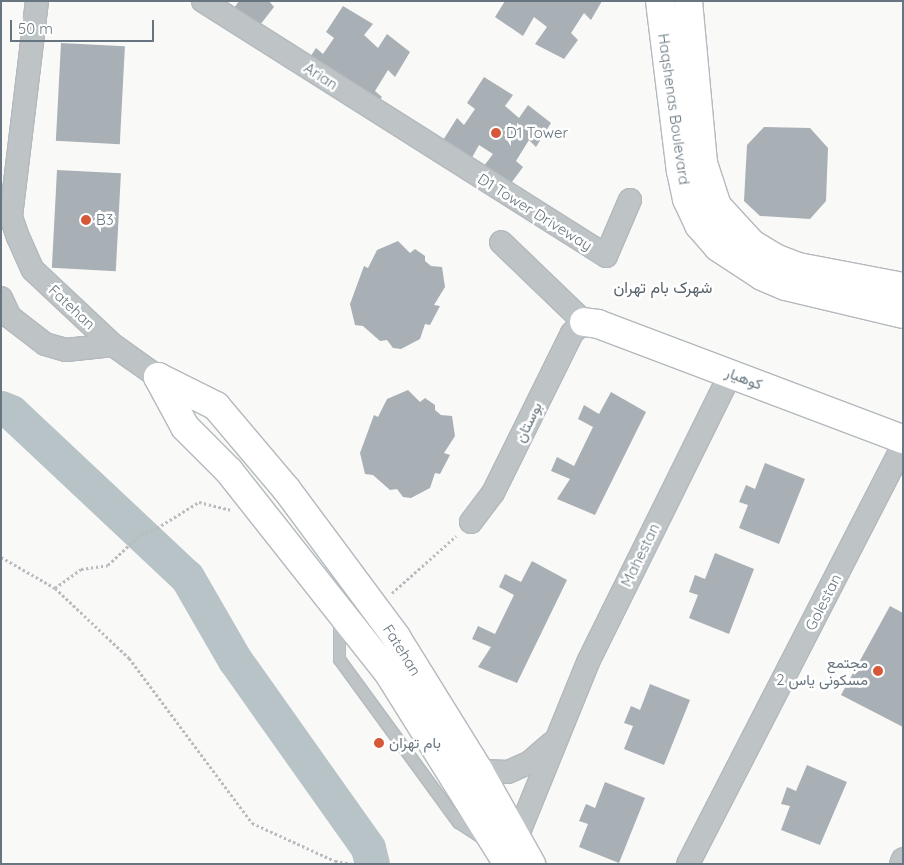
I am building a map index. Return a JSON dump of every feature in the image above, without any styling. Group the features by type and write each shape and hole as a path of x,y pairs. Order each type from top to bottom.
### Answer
{"street":[{"name":"Fatehan","path":"36,1 11,216 33,270 113,345 158,377 216,406 254,450 374,608 479,771 509,850"},
{"name":"Arian","path":"203,1 437,152"},
{"name":"Haqshenas Boulevard","path":"660,1 680,171 687,199 700,225 718,246 762,276 785,286 903,314"},
{"name":"Haqshenas Boulevard","path":"688,1 704,163 717,206 745,238 774,258 798,267 903,288"},
{"name":"D1 Tower Driveway","path":"437,152 606,256 630,200"},
{"path":"501,242 584,322"},
{"path":"1,298 10,317 45,344 66,350 113,345"},
{"name":"کوهیار","path":"584,322 598,324 732,373 903,439"},
{"name":"بوستان","path":"471,522 493,493 572,333 584,322"},
{"name":"Mahestan","path":"509,850 554,740 647,540 732,373"},
{"name":"Fatehan","path":"158,377 185,427 229,471 388,672 509,850 531,864"},
{"name":"Golestan","path":"688,864 903,446"},
{"path":"229,471 254,450"},
{"name":"Mahestan","path":"479,771 508,772 530,762 554,740"},
{"path":"901,864 903,859"}],"path":[{"path":"54,588 81,569 108,565 141,534 157,528 199,502 214,508 263,514"},
{"path":"374,608 471,522"},
{"path":"1,557 54,588 129,658 252,823 335,860 352,864"}],"building":[{"path":"239,1 269,1 274,7 260,25 232,11"},
{"path":"505,1 602,1 591,20 584,13 571,33 578,40 564,59 535,44 547,27 534,17 523,36 495,17"},
{"path":"343,6 373,24 364,35 378,48 387,34 410,52 395,77 388,70 375,91 382,97 367,116 339,101 351,84 299,74 316,48 323,54 334,38 326,32"},
{"path":"61,43 125,46 120,144 56,141"},
{"name":"D1 Tower","path":"484,77 513,95 505,106 519,118 528,105 551,123 536,147 529,140 516,161 523,167 509,186 480,171 493,154 479,145 469,163 440,145 457,118 464,125 475,109 467,103"},
{"path":"764,127 810,128 828,148 826,201 810,219 760,216 744,201 747,145"},
{"name":"B3","path":"57,170 121,173 116,271 52,268"},
{"path":"398,241 410,253 415,249 425,256 425,261 431,266 442,267 445,287 434,305 440,306 430,325 425,324 420,339 401,349 393,348 387,340 380,341 363,326 355,325 350,304 364,266 368,268 377,250"},
{"path":"408,390 420,402 425,398 435,405 435,410 441,415 452,416 455,436 444,453 450,455 440,474 435,473 430,488 411,498 403,497 397,489 390,490 373,475 365,474 360,453 374,415 378,417 387,399"},
{"path":"611,392 646,412 595,515 557,499 570,479 551,471 557,457 574,466 593,427 578,419 584,405 599,414"},
{"path":"765,463 805,479 779,544 739,528 748,505 739,502 746,485 755,489"},
{"path":"715,553 754,569 729,634 689,618 698,595 689,592 695,575 705,579"},
{"path":"532,561 567,580 517,683 478,667 491,647 472,639 478,626 495,634 514,595 499,587 505,574 521,582"},
{"name":"مجتمع مسکونی یاس 2","path":"890,606 903,613 903,727 841,695"},
{"path":"650,684 690,700 664,765 624,749 633,726 624,723 631,706 640,710"},
{"path":"807,765 847,782 820,845 781,830 790,806 781,804 787,787 796,791"},
{"path":"605,782 645,798 619,863 579,847 588,824 579,821 586,804 595,808"}],"waterway":[{"path":"1,408 11,412 187,577 235,660 368,848 372,864"}],"place":[{"name":"D1 Tower","path":"496,133"},
{"name":"B3","path":"86,220"},
{"name":"مجتمع مسکونی یاس 2","path":"878,671"},
{"name":"بام تهران","path":"379,743"}],"district":[{"name":"شهرک بام تهران","path":"663,287"}]}
